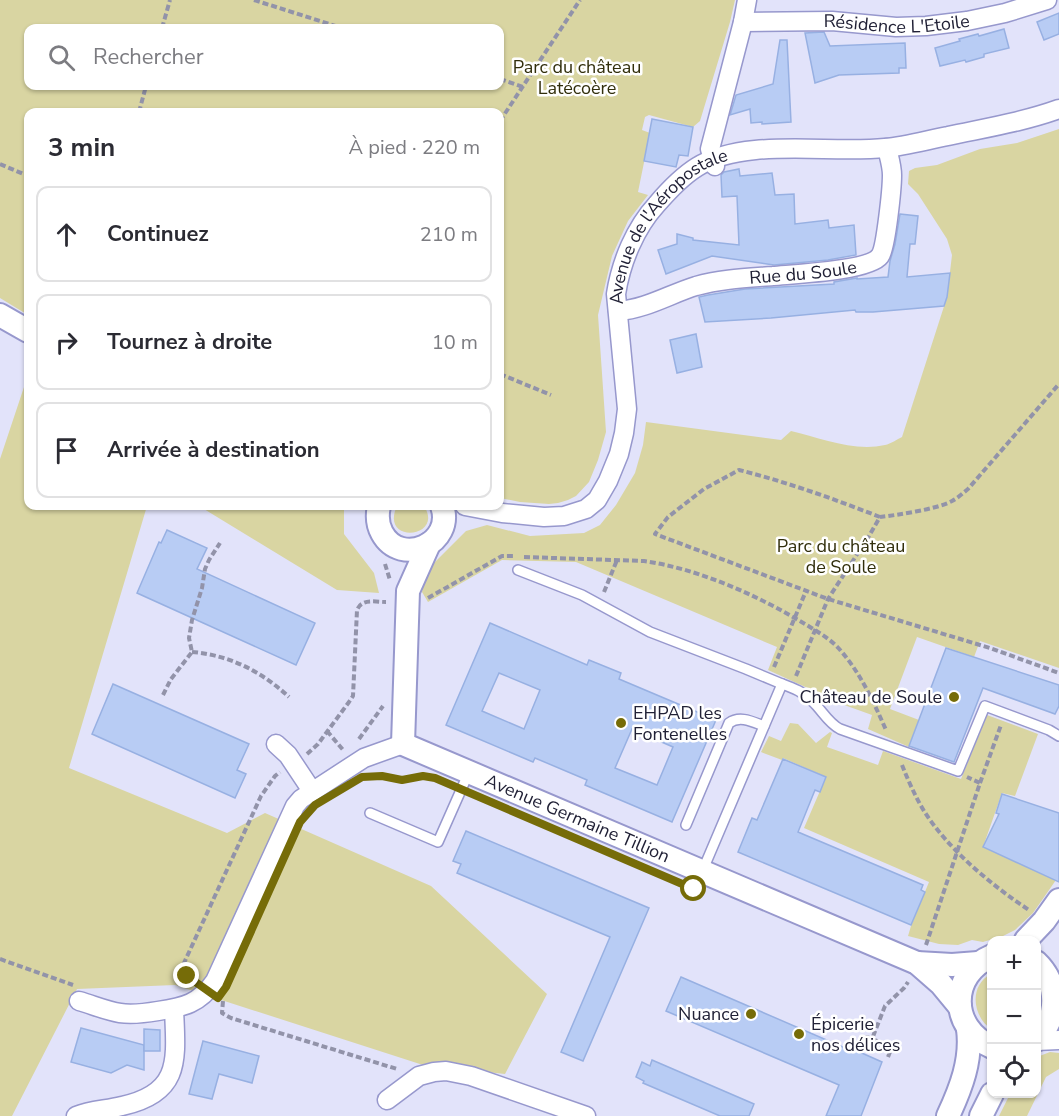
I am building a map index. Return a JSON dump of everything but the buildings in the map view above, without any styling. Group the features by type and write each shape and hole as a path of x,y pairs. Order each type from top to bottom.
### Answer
{"street":[{"path":"714,163 710,149 747,0"},
{"name":"Résidence L'Etoile","path":"743,22 832,21 896,27 926,26 1005,13 1047,0"},
{"name":"Avenue de l'Aéropostale","path":"484,510 544,517 564,516 586,509 597,500 619,454 627,409 616,294 619,276 636,233 653,208 675,183 697,167 714,163 729,154 748,150 887,148 996,126 1059,109"},
{"name":"Rue du Soule","path":"618,311 657,302 696,286 717,281 812,273 868,264 878,259 882,254 886,232 892,174 887,148"},
{"path":"0,315 24,328"},
{"path":"378,510 380,529 400,561 415,597"},
{"path":"391,544 406,550 414,550 429,544 440,533 444,518 443,510"},
{"path":"79,1001 118,1013 133,1014 174,1009 193,1003 208,991 214,981 295,806 312,791 364,758 403,744 415,597 429,544"},
{"path":"276,744 283,749 312,791"},
{"name":"Avenue Germaine Tillion","path":"403,744 465,781 702,872 917,964 941,984 960,1007"},
{"path":"1030,936 1059,900"},
{"path":"948,1116 965,1074 969,1055 968,1029 960,1007 962,983 968,972 985,959"},
{"name":"Avenue Germaine Tillion","path":"917,964 952,965 985,959"},
{"path":"1041,966 1057,986 1052,1023 1041,1037"},
{"path":"76,1116 92,1110 134,1104 160,1089 174,1066 174,1009"},
{"path":"968,1029 987,1045"},
{"path":"1041,1041 1059,1040"},
{"path":"387,1100 419,1076 446,1071 471,1076 586,1116"},
{"path":"981,1116 990,1098"}],"lane":[{"path":"518,570 582,595 650,632 802,692 834,726 840,729 958,771 985,706 1049,730 1059,736"},
{"path":"702,872 764,726 786,686"},
{"path":"686,825 729,723 746,719 764,726"},
{"path":"370,813 438,842 465,781"}],"path":[{"path":"163,24 170,0"},
{"path":"254,0 329,24"},
{"path":"504,116 580,0"},
{"path":"504,80 523,87"},
{"path":"140,108 145,90"},
{"path":"0,164 24,174"},
{"path":"504,376 552,395"},
{"path":"1059,384 968,489 943,505 880,517 813,492 739,470 704,489 668,517 655,534 806,591 990,648 1059,673"},
{"path":"786,686 828,598 880,517"},
{"path":"163,695 171,679 192,652 189,638 205,569 220,543"},
{"path":"415,597 502,556 644,561 659,563 698,575 748,594 795,618 834,643 848,659 870,695 924,810 941,833 990,881 1044,921"},
{"path":"599,604 617,560"},
{"path":"769,679 806,591"},
{"path":"386,602 367,602 359,606 353,696 309,753 275,776 261,796 184,963 184,970 187,976 224,1002 222,1013 231,1018 419,1076"},
{"path":"192,652 212,655 257,672 289,697"},
{"path":"356,746 356,742 383,706 385,696"},
{"path":"872,1039 885,1006 904,988 917,964 1006,713"},
{"path":"327,730 346,753"},
{"path":"958,771 980,783"},
{"path":"372,775 402,780 423,776 465,781"},
{"path":"863,1046 867,1037 892,1047 888,1057"}],"green space":[{"name":"Parc du château Latécoère","path":"0,0 735,0 700,121 693,127 649,115 645,117 642,130 650,133 638,192 648,195 628,221 612,256 598,315 606,432 589,482 576,496 568,500 549,504 504,499 504,108 24,108 24,313 0,298"},
{"name":"Parc du château de Soule","path":"1059,129 1059,668 980,641 974,657 917,637 890,709 919,720 909,747 868,729 872,715 768,670 777,647 576,562 502,560 428,602 422,592 425,577 431,566 466,531 487,525 530,536 584,533 600,525 616,505 635,473 643,445 646,422 781,440 791,431 861,447 885,445 902,437 947,297 952,255 947,239 918,194 908,184 909,171 937,165 980,149 1017,143"},
{"path":"24,387 24,510 146,510 69,768 227,833 265,813 431,886 547,994 505,1074 423,1065 175,985 77,989 12,1116 0,1116 0,459"},
{"path":"206,510 344,510 344,534 374,573 379,593 337,590"},
{"path":"396,510 425,510 428,517 426,525 412,533 403,532 397,527 394,519"},
{"path":"987,715 1038,734 1015,796 1002,793 983,847 1056,880 1033,913 1015,930 1003,936 987,936 987,941 983,942 972,940 958,945 939,944 908,936 929,882 804,828 826,777 783,758 782,760 761,752 769,736 781,741 790,723 798,724 816,743 830,732 832,733 827,747 878,765 883,751 961,779"},
{"path":"987,977 987,1025 980,1016 976,1001 976,993"},
{"path":"1050,1052 1059,1053 1059,1069 1046,1077 1041,1087 1041,1055"},
{"path":"1008,1098 1036,1098 1027,1116 999,1116"}],"place":[{"name":"Château de Soule","path":"954,697"},
{"name":"EHPAD les Fontenelles","path":"621,723"},
{"name":"Nuance","path":"751,1014"},
{"name":"Épicerie nos délices","path":"799,1034"}],"route":[{"path":"187,976 218,998 226,987 300,822 315,805 362,777 372,775 402,780 423,776 435,778 694,889"}]}
